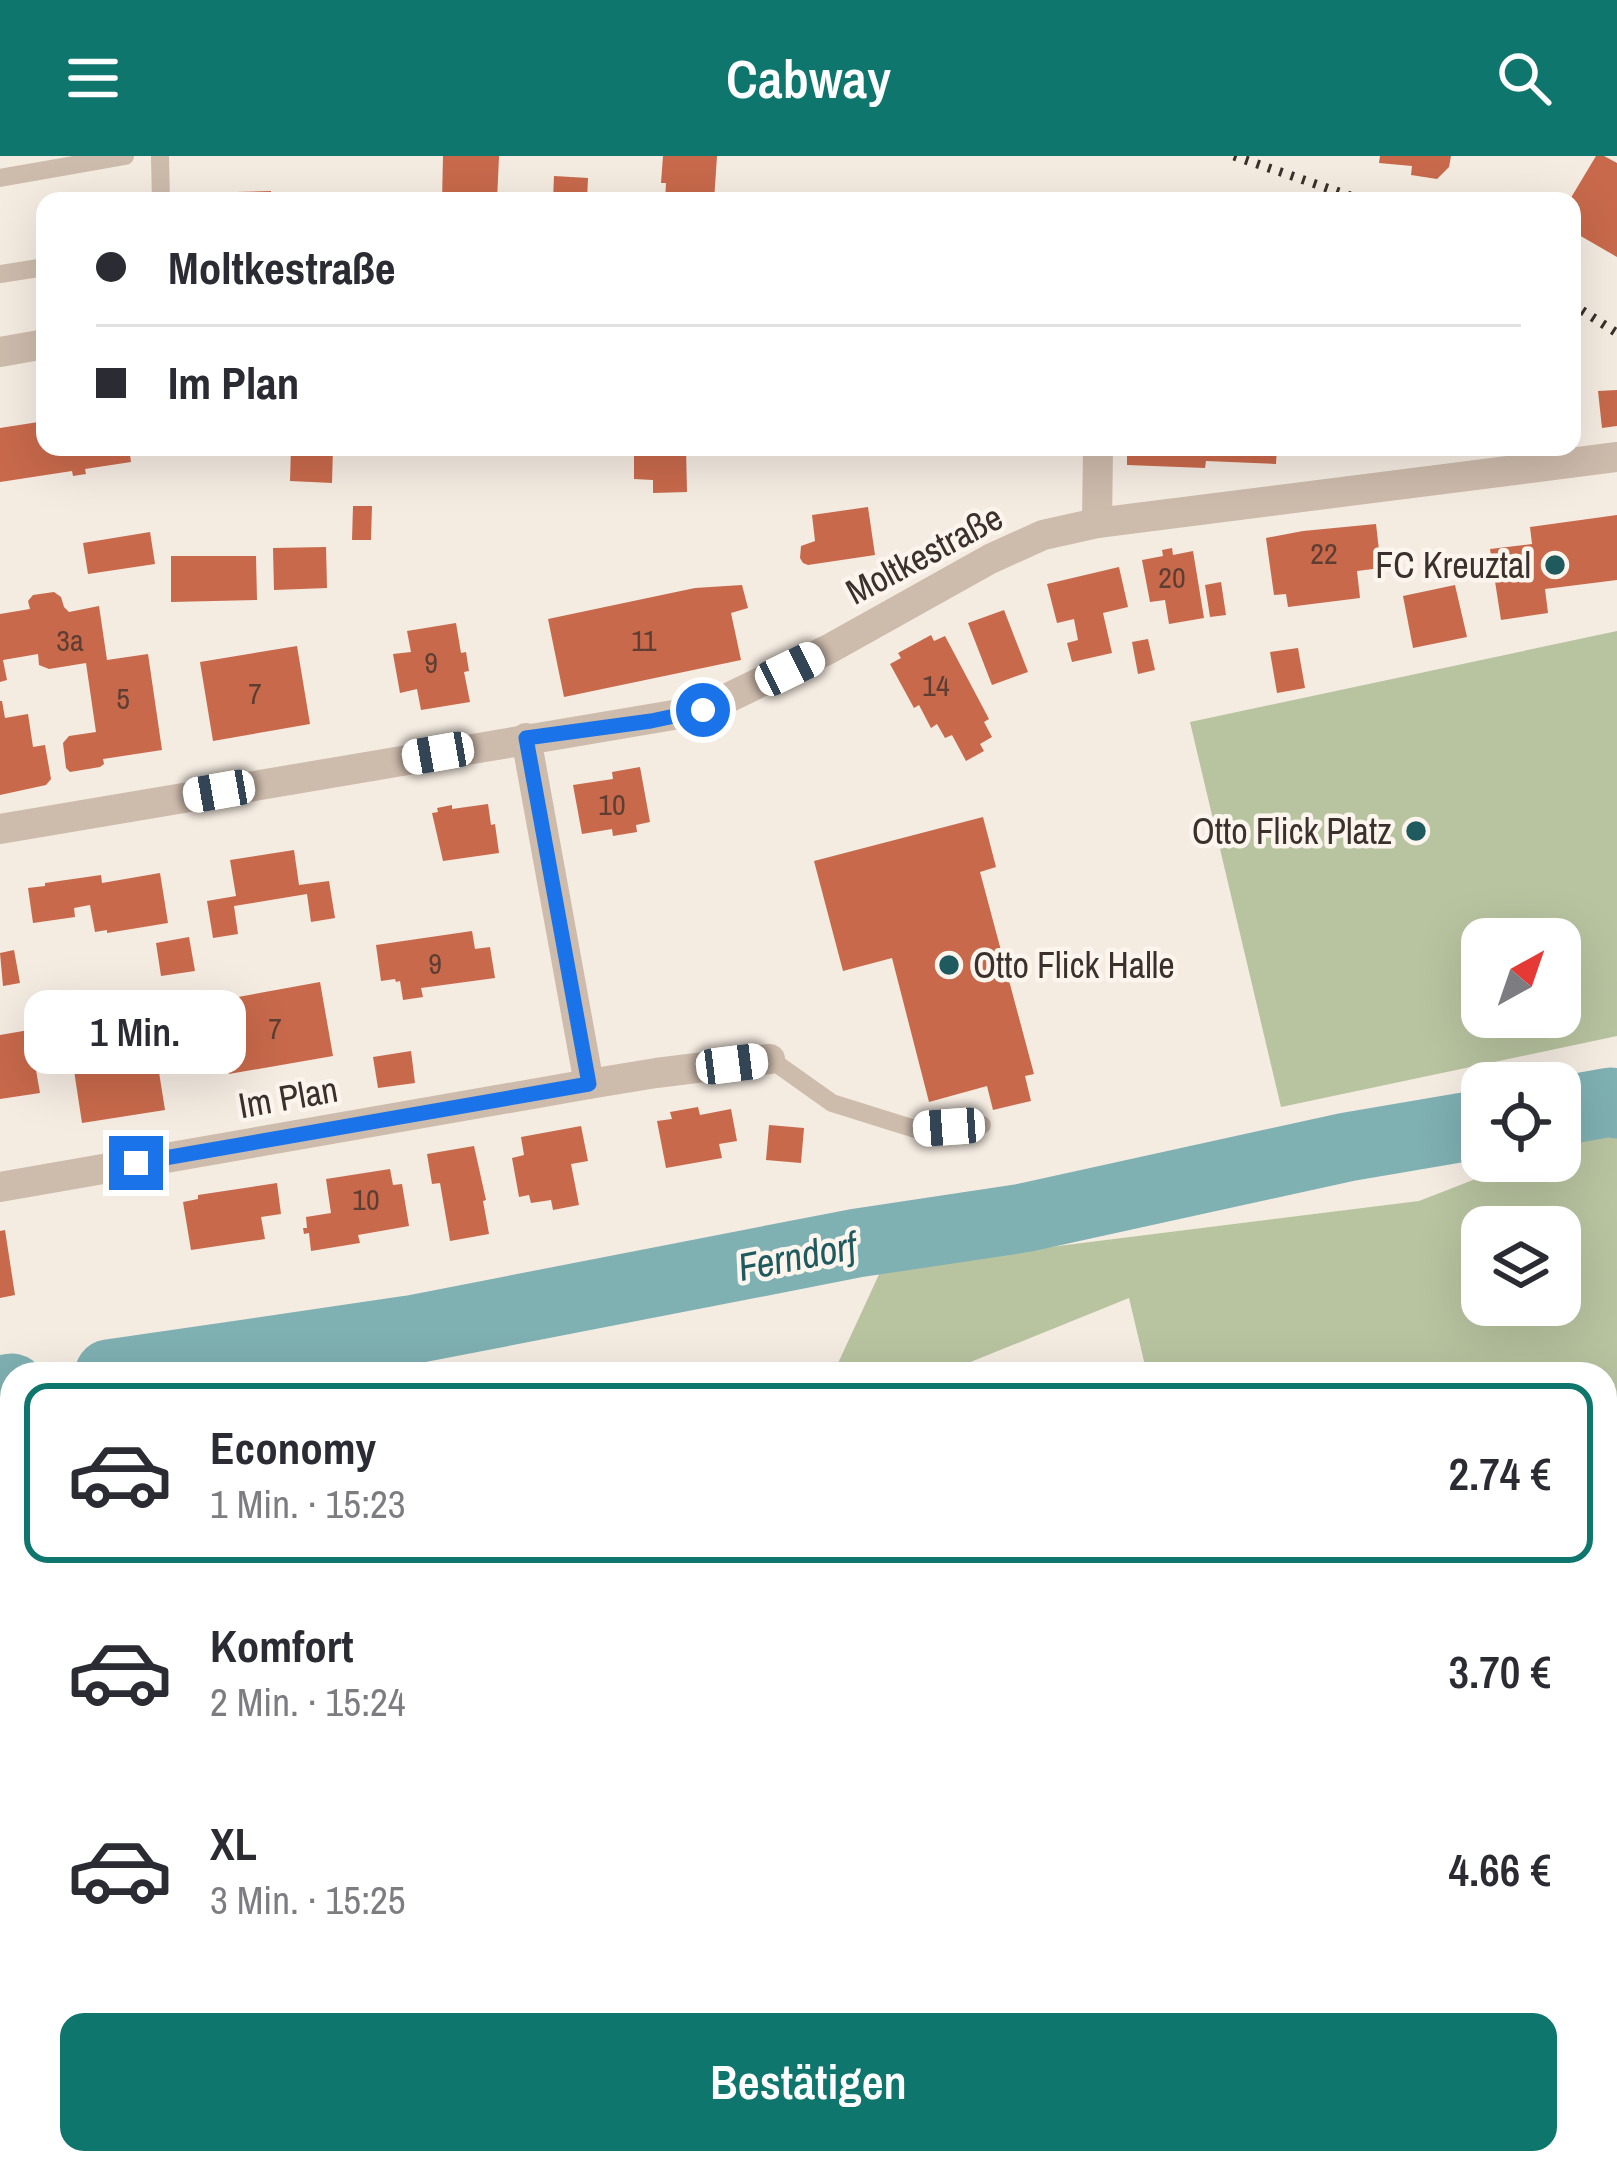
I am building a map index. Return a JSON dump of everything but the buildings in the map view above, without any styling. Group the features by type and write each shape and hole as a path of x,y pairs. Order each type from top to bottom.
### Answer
{"street":[{"path":"0,352 36,346"},
{"path":"1097,523 1098,456"},
{"name":"Moltkestraße","path":"0,829 703,710 829,650 1042,535 1097,523 1617,457"},
{"path":"526,738 589,1084"},
{"name":"Im Plan","path":"0,1187 656,1072 770,1059"}],"lane":[{"path":"0,178 125,156"},
{"path":"160,156 161,192"},
{"path":"0,274 36,268"},
{"path":"770,1059 832,1103 915,1129 982,1124"}],"green space":[{"name":"Otto Flick Platz","path":"1617,631 1617,1036 1494,1062 1461,1062 1461,1069 1281,1107 1190,722"},
{"path":"1617,1125 1617,1362 1144,1362 1129,1298 971,1362 839,1362 882,1268 1419,1201 1468,1182 1581,1182 1581,1138"}],"waterway":[{"name":"Ferndorf","path":"1581,1107 1617,1104"},
{"name":"Ferndorf","path":"191,1362 410,1330 857,1243 1023,1218 1347,1147 1461,1128"}],"railway":[{"path":"1234,156 1339,192"},
{"path":"1581,310 1617,333"}],"place":[{"name":"FC Kreuztal","path":"1555,565"},
{"name":"Otto Flick Platz","path":"1416,831"},
{"name":"Otto Flick Halle","path":"949,965"}],"route":[{"path":"136,1163 589,1084 526,738 703,710"}]}
